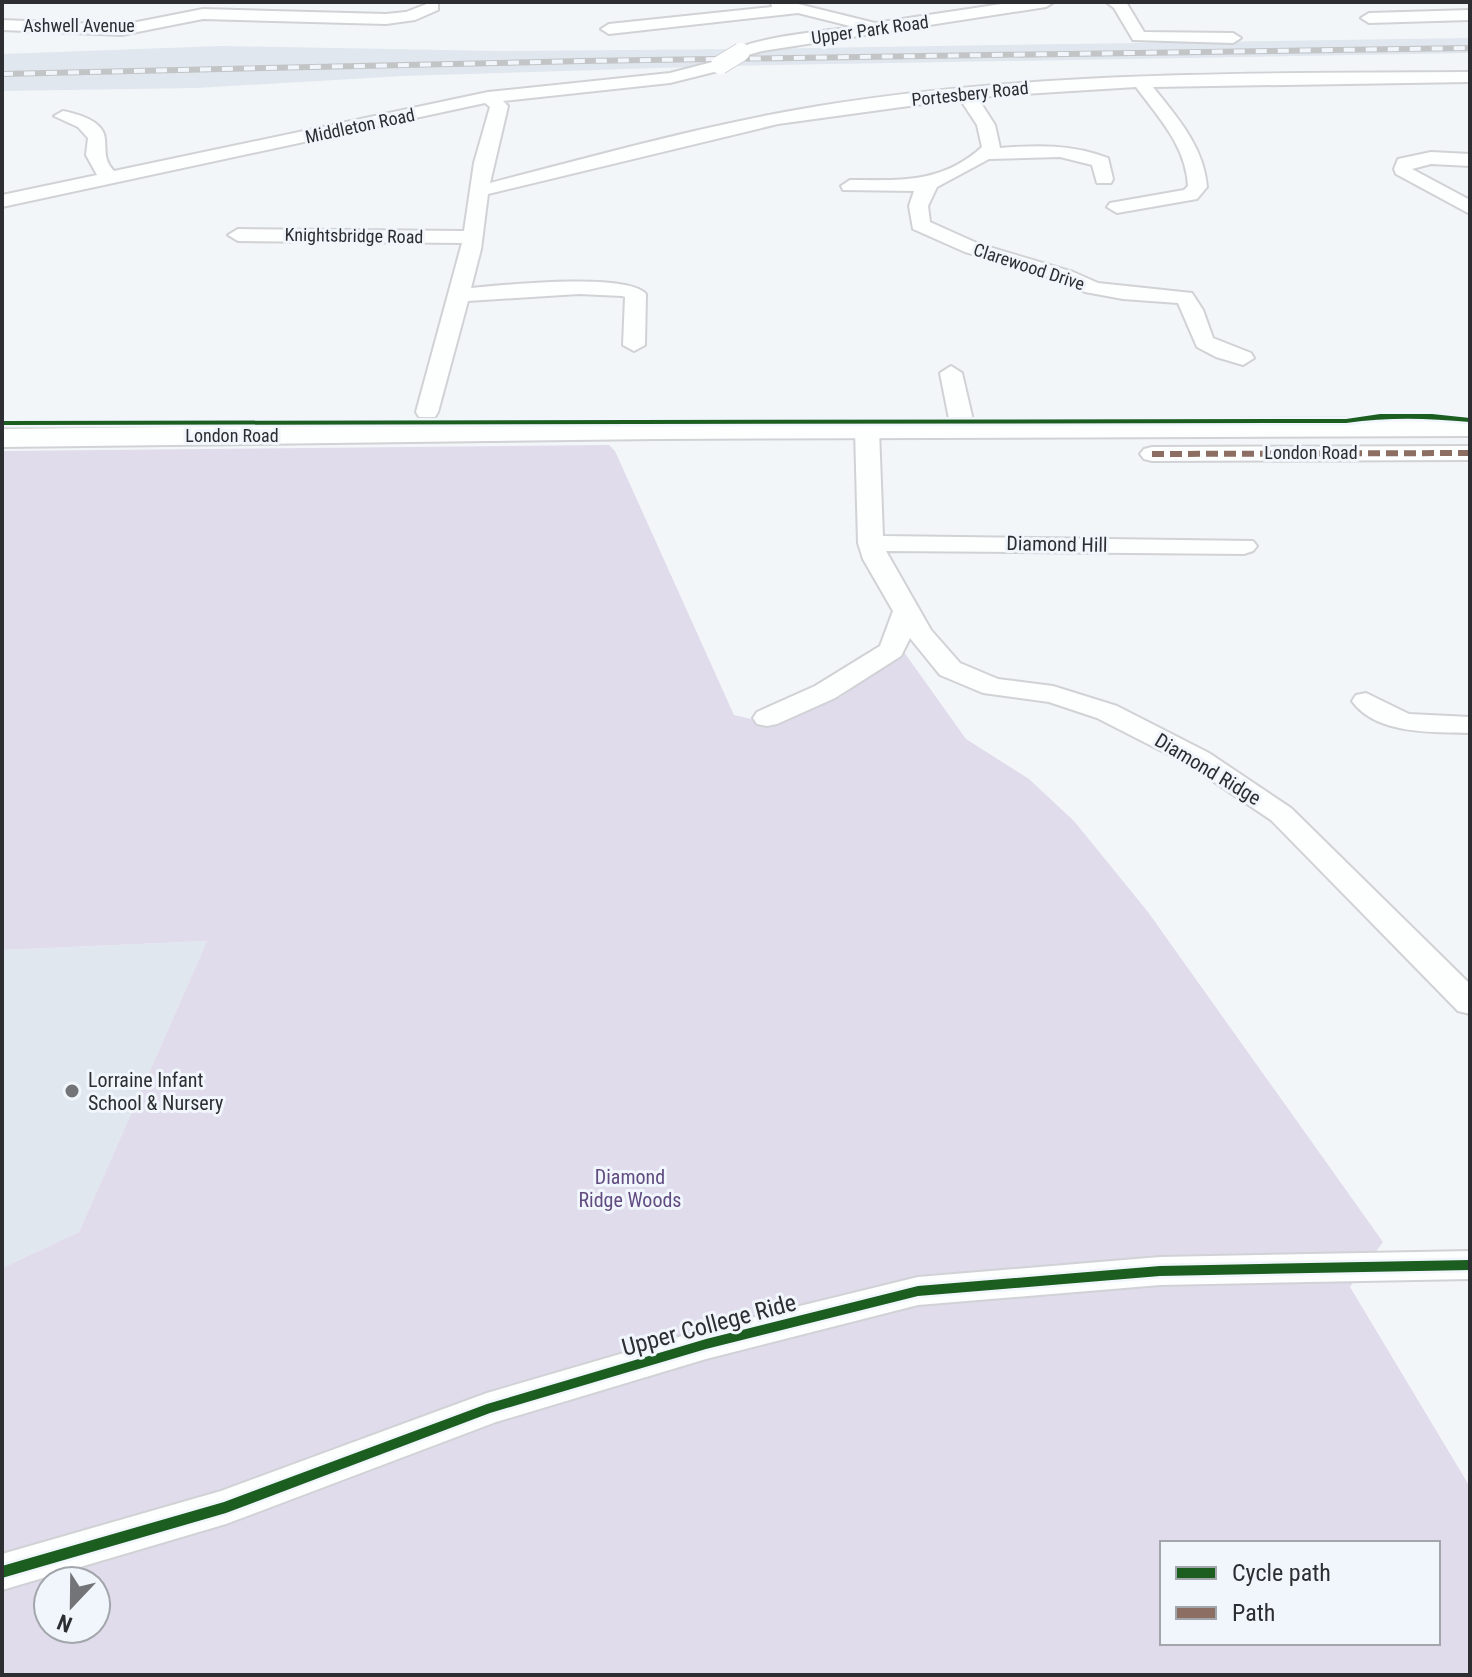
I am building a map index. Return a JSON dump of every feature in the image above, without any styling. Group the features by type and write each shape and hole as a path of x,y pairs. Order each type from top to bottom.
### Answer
{"main road":[{"name":"London Road","path":"2,438 1470,427"}],"street":[{"path":"184,2 203,14"},
{"path":"771,2 881,29"},
{"path":"1114,2 1120,5 1139,37 1233,38"},
{"name":"Upper Park Road","path":"720,65 741,52 783,43 1034,3"},
{"name":"Ashwell Avenue","path":"2,25 122,30 203,14 386,19 409,17 432,7"},
{"path":"609,29 796,9"},
{"path":"1365,20 1470,15"},
{"name":"Middleton Road","path":"2,201 488,97 670,78 720,65"},
{"name":"Portesbery Road","path":"479,191 726,127 825,110 965,94 1139,80 1470,77"},
{"path":"1117,207 1190,195 1198,187 1199,172 1184,142 1139,80"},
{"path":"850,186 925,185 934,178 975,163 991,148 991,138 981,113 965,94"},
{"path":"427,412 471,249 483,163 499,106 488,97"},
{"path":"84,123 104,113"},
{"path":"63,116 84,123 97,137 93,151 98,165 111,180"},
{"path":"986,154 1086,155 1101,162 1104,179"},
{"path":"1470,160 1415,159 1405,163 1403,169 1405,174 1470,208"},
{"name":"Clarewood Drive","path":"925,185 918,215 920,225 972,248 1066,276 1078,285 1185,297 1193,307 1196,325 1206,345 1214,351 1243,358"},
{"name":"Knightsbridge Road","path":"238,235 471,237"},
{"path":"458,295 602,289 632,291 636,294 634,345"},
{"path":"951,373 963,429"},
{"name":"Diamond Ridge","path":"867,430 871,543 876,559 920,634 950,669 993,687 1053,694 1107,712 1199,759 1281,814 1470,1003"},
{"name":"London Road","path":"1152,454 1470,453"},
{"name":"Diamond Hill","path":"871,543 1244,546"},
{"path":"767,718 825,692 892,650 906,611"},
{"path":"1366,701 1410,728 1470,725"},
{"name":"Upper College Ride","path":"2,1572 226,1507 487,1409 706,1344 918,1291 1160,1271 1462,1264"}],"shaded area":[{"path":"1470,38 1470,53 723,66 403,76 197,88 2,91 2,54 221,46 499,51"},
{"name":"Lorraine Infant School & Nursery","path":"207,941 79,1232 2,1268 2,950"}],"green space":[{"name":"Diamond Ridge Woods","path":"609,445 615,451 734,715 773,724 841,697 904,652 966,739 1029,779 1074,821 1148,912 1383,1242 1350,1287 1470,1487 1470,1675 2,1675 2,1268 79,1232 207,941 2,950 2,451"}],"railway":[{"path":"2,74 583,61 1470,48"}],"marked path":[{"path":"1152,454 1470,453"}],"cycle path":[{"path":"2,423 1346,421 1380,416 1470,420"},
{"path":"2,1572 226,1507 487,1409 706,1344 918,1291 1160,1271 1470,1265"}],"place":[{"name":"Lorraine Infant School & Nursery","path":"72,1091"}]}
